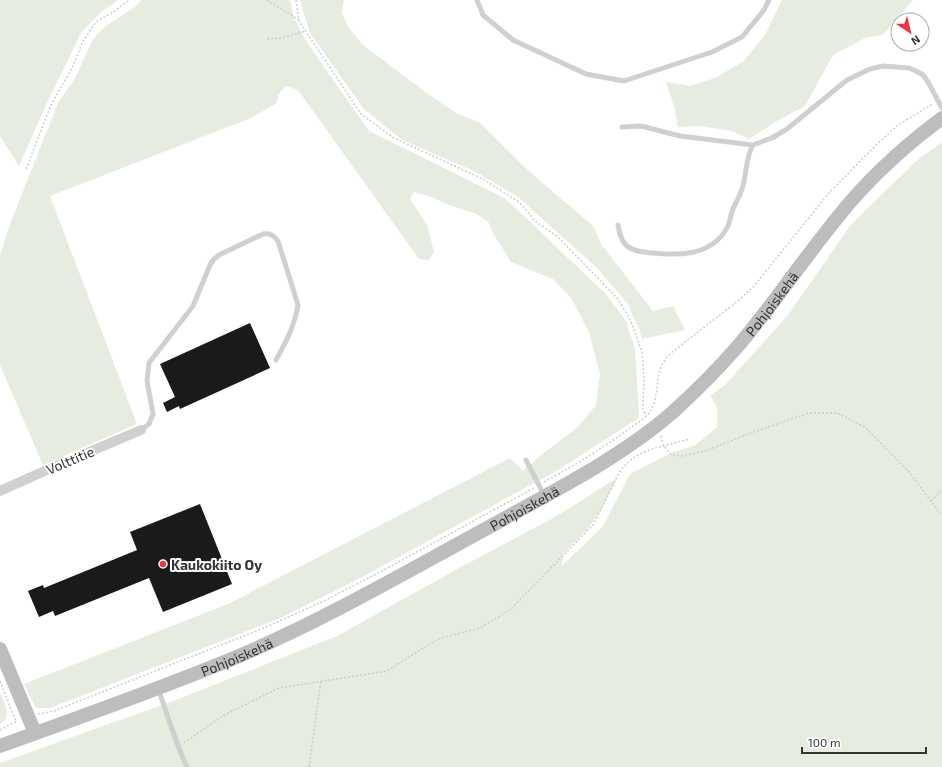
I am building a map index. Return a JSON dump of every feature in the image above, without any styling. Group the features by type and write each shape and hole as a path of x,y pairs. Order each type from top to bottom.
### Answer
{"main road":[{"name":"Pohjoiskehä","path":"0,746 158,688 239,655 336,610 542,490 598,466 670,414 698,388 740,345 819,240 853,199 883,167 916,137 942,118"},
{"path":"0,649 22,719 35,734"}],"street":[{"name":"Volttitie","path":"0,491 141,430"}],"lane":[{"path":"476,0 483,15 513,40 586,74 624,81 712,52 742,37 764,10 768,0"},
{"path":"622,127 641,126 680,136 753,145 772,138 787,128 847,80 870,68 883,66 894,66 916,71 922,75 928,82 942,108"},
{"path":"618,225 620,236 624,244 634,251 687,254 702,251 718,241 728,226 733,208 742,190 746,160 753,145"},
{"path":"141,430 149,424 152,414 147,381 149,363 194,306 206,273 214,259 219,255 250,240 269,233 274,235 278,241 298,305 297,313 287,340 276,360"},
{"path":"526,460 542,490"},
{"path":"158,688 178,748 187,767"}],"path":[{"path":"26,169 51,105 72,68 83,42 96,22 115,11 129,0"},
{"path":"267,0 299,21 361,114 394,138 483,179 519,202 536,222 558,237 618,299 631,321 642,352 644,377 643,408 646,416"},
{"path":"296,0 299,21"},
{"path":"267,39 282,38 306,31"},
{"path":"0,730 22,719 54,710 264,628 326,600 542,490 565,471 613,441 646,416 651,411 654,403 659,370 663,361 671,353 738,301 754,286 828,194 875,146 898,125 938,101"},
{"path":"663,445 672,455 682,456 705,451 809,413 837,413 866,427 911,474 942,516"},
{"path":"178,748 224,715 280,688 387,671 438,639 480,628 511,609 593,525 620,471 628,462 639,454 663,445 690,439"},
{"path":"931,501 942,490"},
{"path":"0,681 22,719"},
{"path":"309,767 320,681"}],"shaded area":[{"path":"0,0 118,0 100,13 81,33 46,105 19,166 0,136"},
{"path":"141,0 290,0 294,18 308,44 369,131 506,199 605,293 626,321 635,349 639,415 637,419 558,470 351,583 278,619 50,708 36,708 24,684 228,604 510,458 523,471 578,427 596,405 600,374 589,332 571,298 553,279 511,262 494,235 489,223 477,214 414,192 410,199 427,225 434,252 429,260 419,259 298,90 286,86 278,95 277,103 251,118 50,196 137,424 43,465 0,365 0,255 10,224 58,103 75,78 92,41 103,28 135,7"},
{"path":"300,0 344,0 342,13 349,28 363,45 456,113 480,123 530,172 594,227 601,244 653,311 673,306 685,330 642,339 629,305 597,268 518,197 476,172 402,140 363,108 310,33"},
{"path":"782,0 913,0 903,12 890,12 890,27 883,35 865,38 833,55 805,106 777,121 749,139 732,131 700,126 678,127 674,106 666,82 690,86 715,78 744,61 765,35"},
{"path":"942,142 942,767 0,767 0,763 176,700 337,636 555,517 617,478 602,509 587,530 563,554 562,566 603,526 630,474 673,452 694,446 717,427 717,407 710,396 725,385 788,315 850,226 916,161"},
{"path":"0,693 7,714 4,721 0,724"}],"building":[{"path":"250,323 270,368 180,409 179,406 167,412 163,403 175,397 160,364"},
{"name":"Kaukokiito Oy","path":"200,504 232,584 163,612 149,578 55,616 53,611 39,617 28,591 43,585 44,588 137,550 130,532"}],"place":[{"name":"Kaukokiito Oy","path":"163,564"}]}
